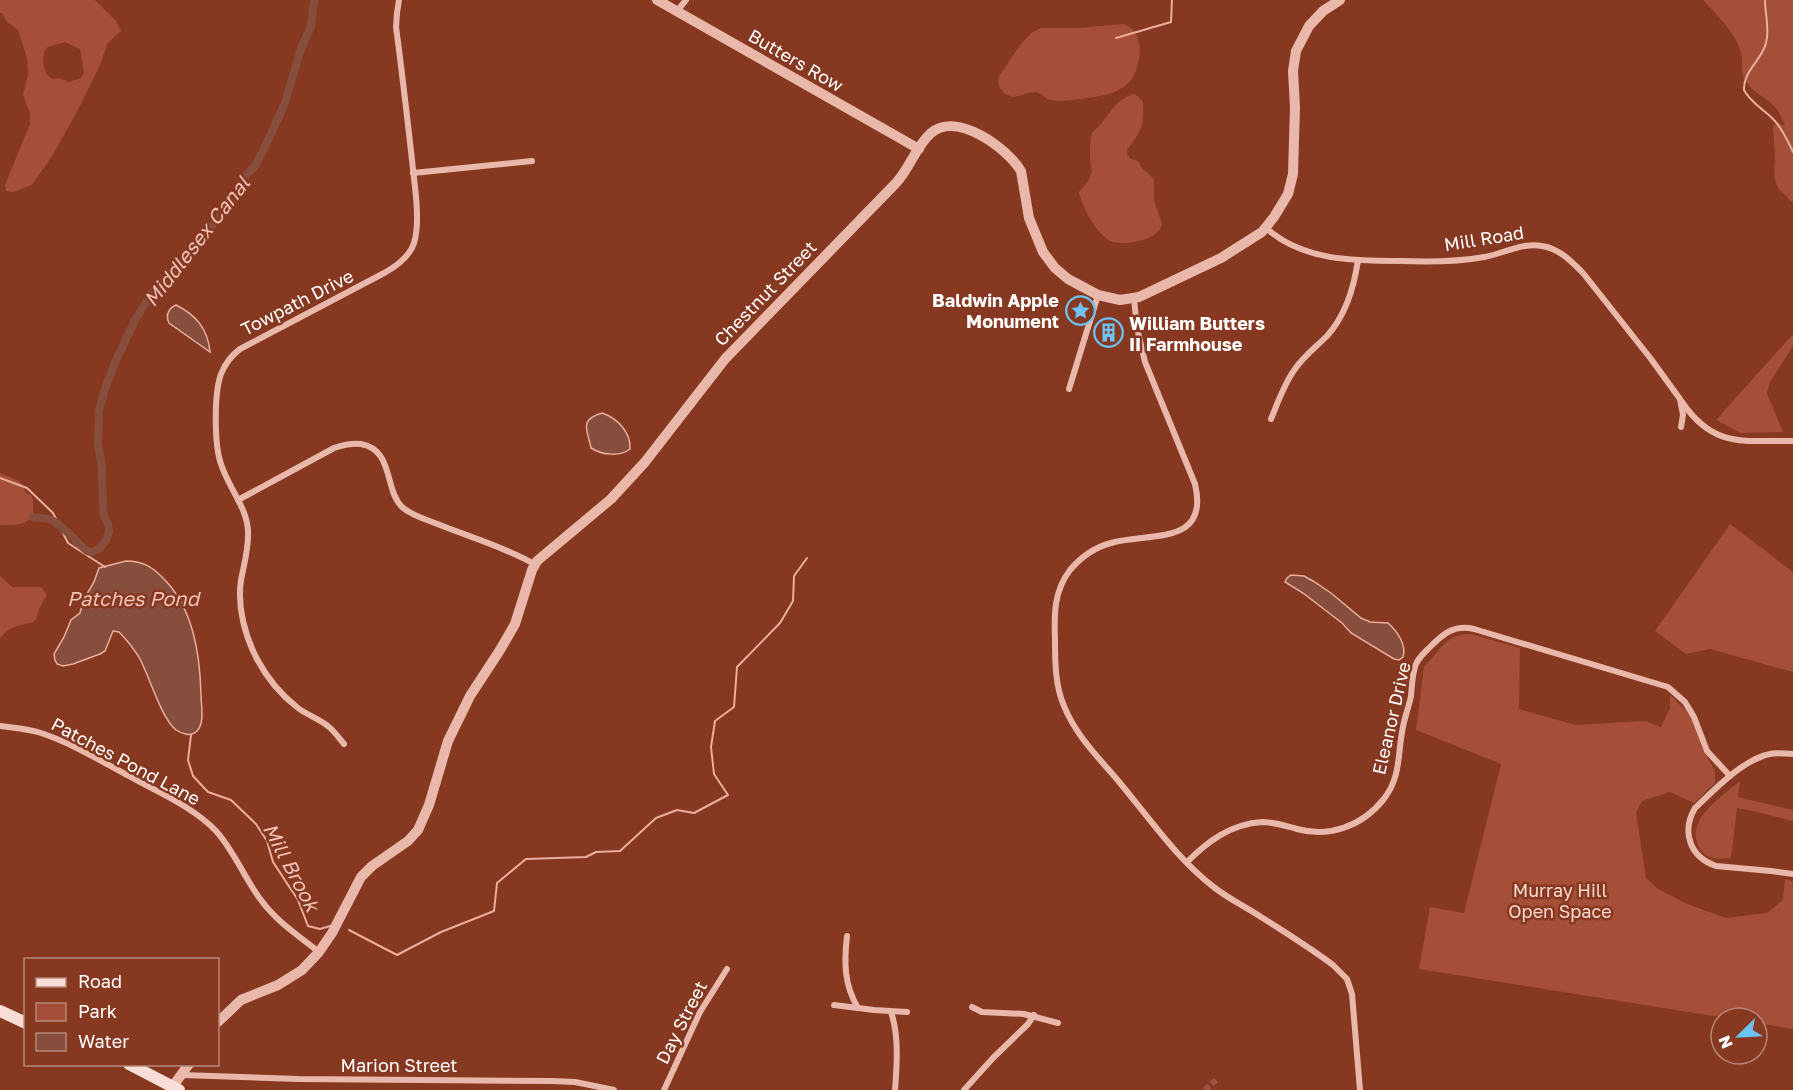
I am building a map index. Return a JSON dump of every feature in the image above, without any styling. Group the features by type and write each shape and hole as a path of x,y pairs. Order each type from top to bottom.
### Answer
{"main road":[{"path":"0,1011 24,1022"},
{"path":"131,1066 174,1089"}],"street":[{"name":"Towpath Drive","path":"344,744 330,727 305,713 281,693 263,670 251,647 242,618 240,594 249,530 238,500 223,471 218,450 218,391 224,367 244,346 394,268 405,258 414,243 416,233 413,173 396,27 399,0"},
{"name":"Butters Row","path":"657,0 919,149"},
{"path":"676,11 686,0"},
{"name":"Chestnut Street","path":"219,1021 241,1000 278,985 297,974 319,952 332,933 361,876 408,841 418,830 429,805 448,741 470,696 514,624 534,564 611,499 645,462 725,359 896,183 934,131 955,126 971,130 1002,151 1021,171 1032,227 1046,258 1068,279 1098,295 1116,300 1134,298 1221,258 1266,228 1279,211 1292,181 1296,51 1309,26 1323,11 1340,0"},
{"path":"413,173 532,161"},
{"name":"Mill Road","path":"1266,228 1284,241 1309,252 1337,259 1463,260 1531,245 1552,249 1564,255 1584,273 1696,420 1709,430 1724,437 1745,441 1793,441"},
{"path":"1271,419 1294,370 1327,335 1343,312 1355,279 1358,260"},
{"path":"1069,389 1098,295"},
{"path":"1134,298 1144,362 1195,484 1196,510 1191,521 1179,531 1162,537 1104,545 1082,558 1070,570 1061,584 1055,603 1055,669 1063,704 1081,736 1187,862 1214,887 1309,948 1333,965 1347,979 1352,994 1360,1090"},
{"path":"1680,399 1683,415 1681,427"},
{"path":"238,500 334,448 344,445 364,445 374,450 384,462 395,496 404,509 534,564"},
{"name":"Eleanor Drive","path":"1187,862 1212,839 1246,825 1261,822 1276,823 1306,831 1324,832 1348,826 1371,812 1383,799 1396,776 1402,729 1417,662 1443,634 1460,627 1474,629 1668,687 1678,694 1689,707 1707,752 1730,776"},
{"name":"Patches Pond Lane","path":"0,726 33,731 81,750 199,816 231,850 252,888 267,908 319,952"},
{"path":"1793,754 1765,755 1730,776 1695,808 1689,822 1688,836 1693,850 1703,860 1716,866 1793,874"},
{"path":"847,936 844,964 850,996 858,1008"},
{"name":"Day Street","path":"664,1090 700,1012 727,969"},
{"path":"834,1005 907,1012"},
{"path":"972,1007 982,1012 1034,1015 1058,1023"},
{"path":"891,1012 896,1056 895,1090"},
{"path":"964,1090 1034,1015"},
{"path":"174,1089 188,1066"},
{"name":"Marion Street","path":"182,1075 278,1079 552,1081 575,1082 614,1090"}],"green space":[{"path":"0,0 95,0 116,21 121,31 108,43 79,108 52,156 32,185 13,192 6,191 5,185 30,124 30,113 23,95 28,75 27,58 18,30 0,13","holes":["65,42 80,49 84,73 81,78 69,82 59,78 52,79 49,76 43,62 45,50 48,47"]},
{"path":"1703,0 1793,0 1793,203 1778,188 1774,176 1773,127 1776,122 1785,126 1783,120 1773,105 1745,81 1742,74 1741,53 1735,38"},
{"path":"1122,24 1136,34 1140,50 1134,76 1129,83 1115,92 1062,101 1050,100 1036,92 1013,97 1005,94 1000,88 999,76 1031,33 1041,28 1080,28"},
{"path":"1135,94 1143,102 1143,117 1139,133 1127,150 1127,154 1131,159 1138,161 1154,179 1154,200 1162,224 1160,230 1149,238 1119,243 1101,234 1087,213 1079,192 1092,172 1090,141 1092,133 1120,101"},
{"path":"1793,334 1793,346 1770,382 1767,393 1783,432 1741,433 1716,420"},
{"path":"0,473 17,480 26,493 31,495 33,517 29,520 18,524 0,525"},
{"path":"1730,524 1793,572 1793,672 1710,649 1686,654 1655,631"},
{"path":"0,576 12,587 41,587 47,595 33,622 8,630 0,638"},
{"name":"Murray Hill Open Space","path":"1470,634 1520,648 1519,709 1576,725 1645,721 1661,727 1670,708 1670,695 1688,713 1694,722 1702,748 1715,771 1715,783 1694,803 1670,792 1642,801 1636,813 1646,878 1658,889 1687,904 1726,918 1767,913 1783,900 1785,879 1793,881 1793,1029 1769,1025 1769,1006 1709,1006 1709,1015 1419,969 1430,907 1464,913 1501,764 1416,730 1424,667 1453,637"},
{"path":"1740,781 1738,797 1793,810 1793,821 1737,808 1731,858 1708,856 1698,845 1697,826 1708,808"}],"water":[{"path":"176,305 200,324 207,336 210,352 169,323 168,312"},
{"path":"602,413 613,418 626,431 630,449 626,452 611,454 591,448 587,423"},
{"name":"Patches Pond","path":"126,561 142,563 158,573 173,589 188,616 199,663 202,709 199,728 192,734 176,730 165,716 139,657 119,632 113,631 105,651 100,654 63,666 57,664 55,660 54,654 71,620 80,613 83,601 99,568"},
{"path":"1291,575 1304,576 1313,581 1361,618 1370,622 1388,623 1400,638 1404,648 1403,657 1399,660 1394,659 1351,633 1342,623 1285,582"}],"waterway":[{"name":"Middlesex Canal","path":"33,517 48,519 58,524 87,551 92,552 99,549 106,540 109,531 103,513 102,467 98,444 99,411 113,367 135,320 152,293 233,201 247,174 255,166 285,103 301,48 311,27 314,0"},
{"path":"1116,38 1171,22 1172,0"},
{"path":"1765,0 1766,43 1746,77 1744,90 1753,102 1778,125 1793,152"},
{"name":"Mill Brook","path":"0,478 27,488 53,513 68,543 105,567"},
{"name":"Mill Brook","path":"349,930 397,955 441,932 494,911 497,883 526,859 586,857 596,852 620,851 656,818 677,810 694,813 728,795 714,774 711,747 715,721 734,707 737,667 780,623 793,601 794,576 807,558"},
{"name":"Mill Brook","path":"191,735 188,760 193,776 208,792 231,800 256,824 267,841 273,862 298,900 308,926 320,929 330,926"}],"tunnel":[{"path":"1205,1090 1217,1079"}],"place":[{"name":"Baldwin Apple Monument","path":"1080,310"},
{"name":"William Butters II Farmhouse","path":"1108,333"}]}
